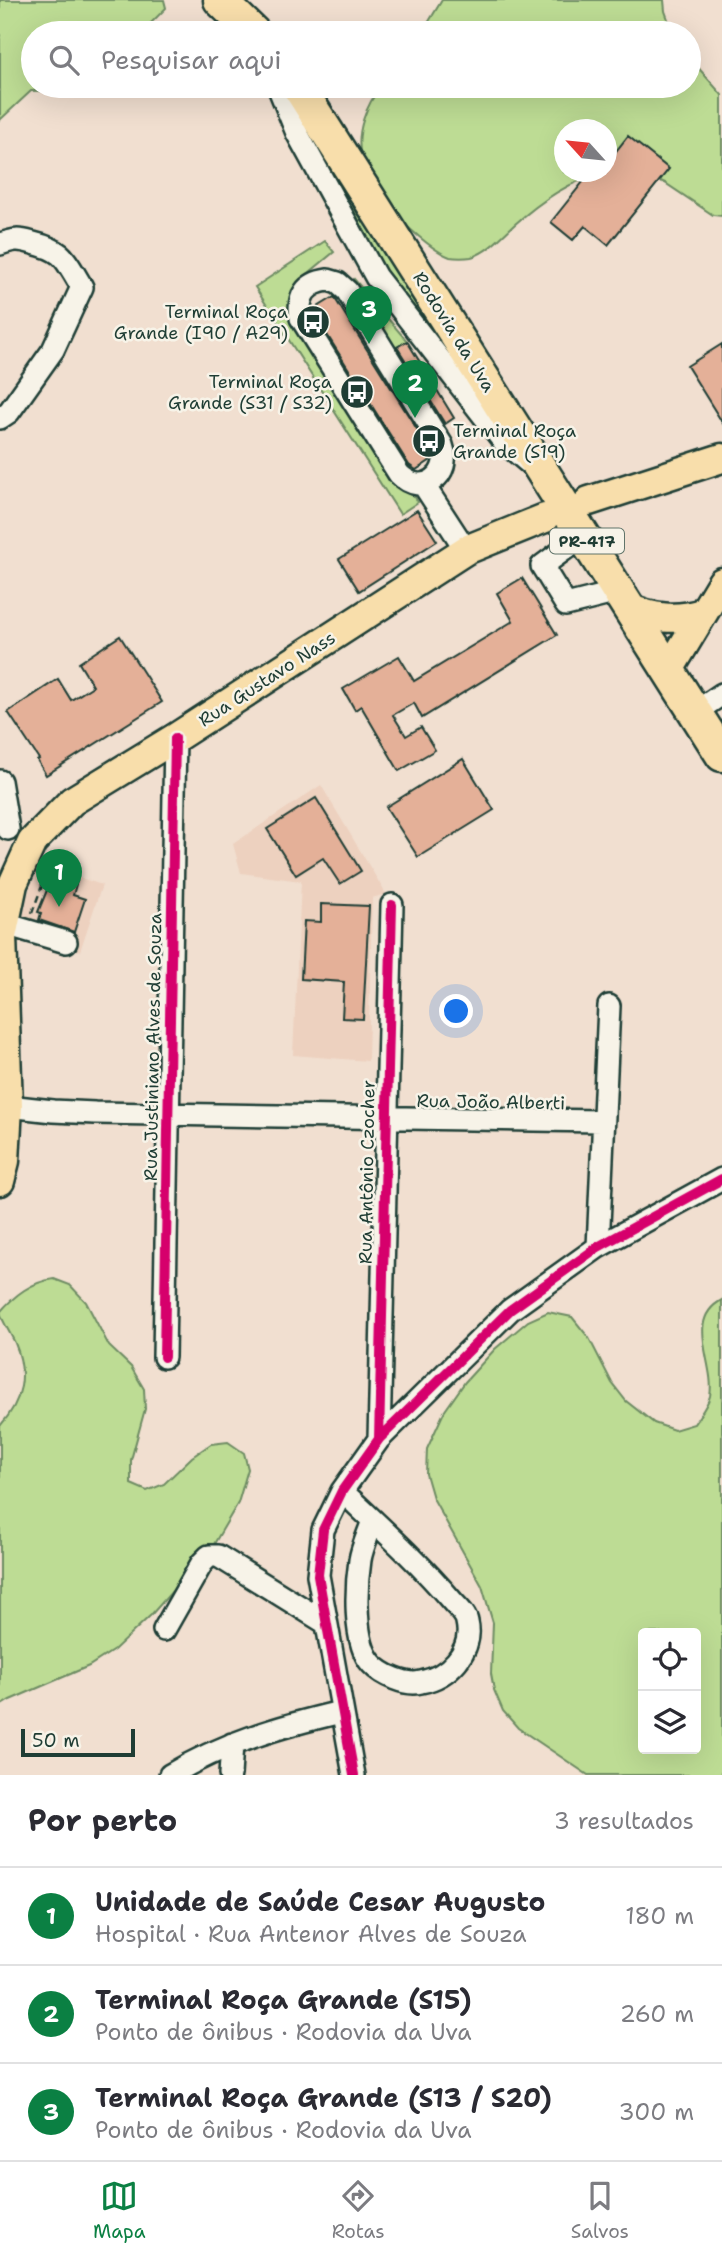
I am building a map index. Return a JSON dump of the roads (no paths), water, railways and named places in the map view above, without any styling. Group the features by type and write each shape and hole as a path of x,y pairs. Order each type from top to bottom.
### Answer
{"highway":[{"path":"220,0 242,21"},
{"name":"Rodovia da Uva","path":"306,98 668,670 712,731"}],"main road":[{"path":"589,501 718,460"},
{"name":"Rua Gustavo Nass","path":"0,1181 5,1161 8,1106 2,936 13,884 14,833 72,802 175,738 466,550 545,518"},
{"path":"668,670 722,582"},
{"path":"623,599 652,617 677,619 703,613"}],"street":[{"path":"283,98 297,133 376,277 504,442 545,476"},
{"path":"0,244 16,239 54,248 64,258 82,287 53,350 9,412 0,418"},
{"path":"328,280 364,256"},
{"path":"328,280 347,290 442,445 446,461 443,469 438,476 423,484 410,482 399,474 301,318 301,296 307,287 317,281 328,280"},
{"path":"423,484 466,550"},
{"path":"584,535 542,566 566,605 623,599"},
{"path":"712,731 722,694"},
{"name":"Rua Justiniano Alves de Souza","path":"164,1357 175,738"},
{"path":"0,781 14,833"},
{"name":"Rua Antônio Czocher","path":"379,1439 392,905"},
{"path":"5,924 66,942"},
{"path":"598,1247 609,1006"},
{"name":"Rua João Alberti","path":"8,1106 53,1111 169,1114 602,1121"},
{"path":"354,1775 318,1575 323,1531 342,1491 379,1439 510,1310 598,1247 722,1179"},
{"path":"342,1491 373,1520 428,1572 467,1619 468,1645 449,1670 419,1683 396,1680 371,1664 361,1642 357,1604 360,1559 373,1520"},
{"path":"164,1630 202,1563 209,1556 218,1556 326,1623"},
{"path":"170,1775 232,1744 279,1727 341,1712"},
{"path":"230,1775 232,1744"}],"place":[{"name":"Terminal Roça Grande (I90 / A29)","path":"313,322"},
{"name":"Terminal Roça Grande (S13 / S20)","path":"369,344"},
{"name":"Terminal Roça Grande (S31 / S32)","path":"357,392"},
{"name":"Terminal Roça Grande (S15)","path":"415,418"},
{"name":"Terminal Roça Grande (S19)","path":"429,441"},
{"name":"Unidade de Saúde Cesar Augusto","path":"59,907"}]}
